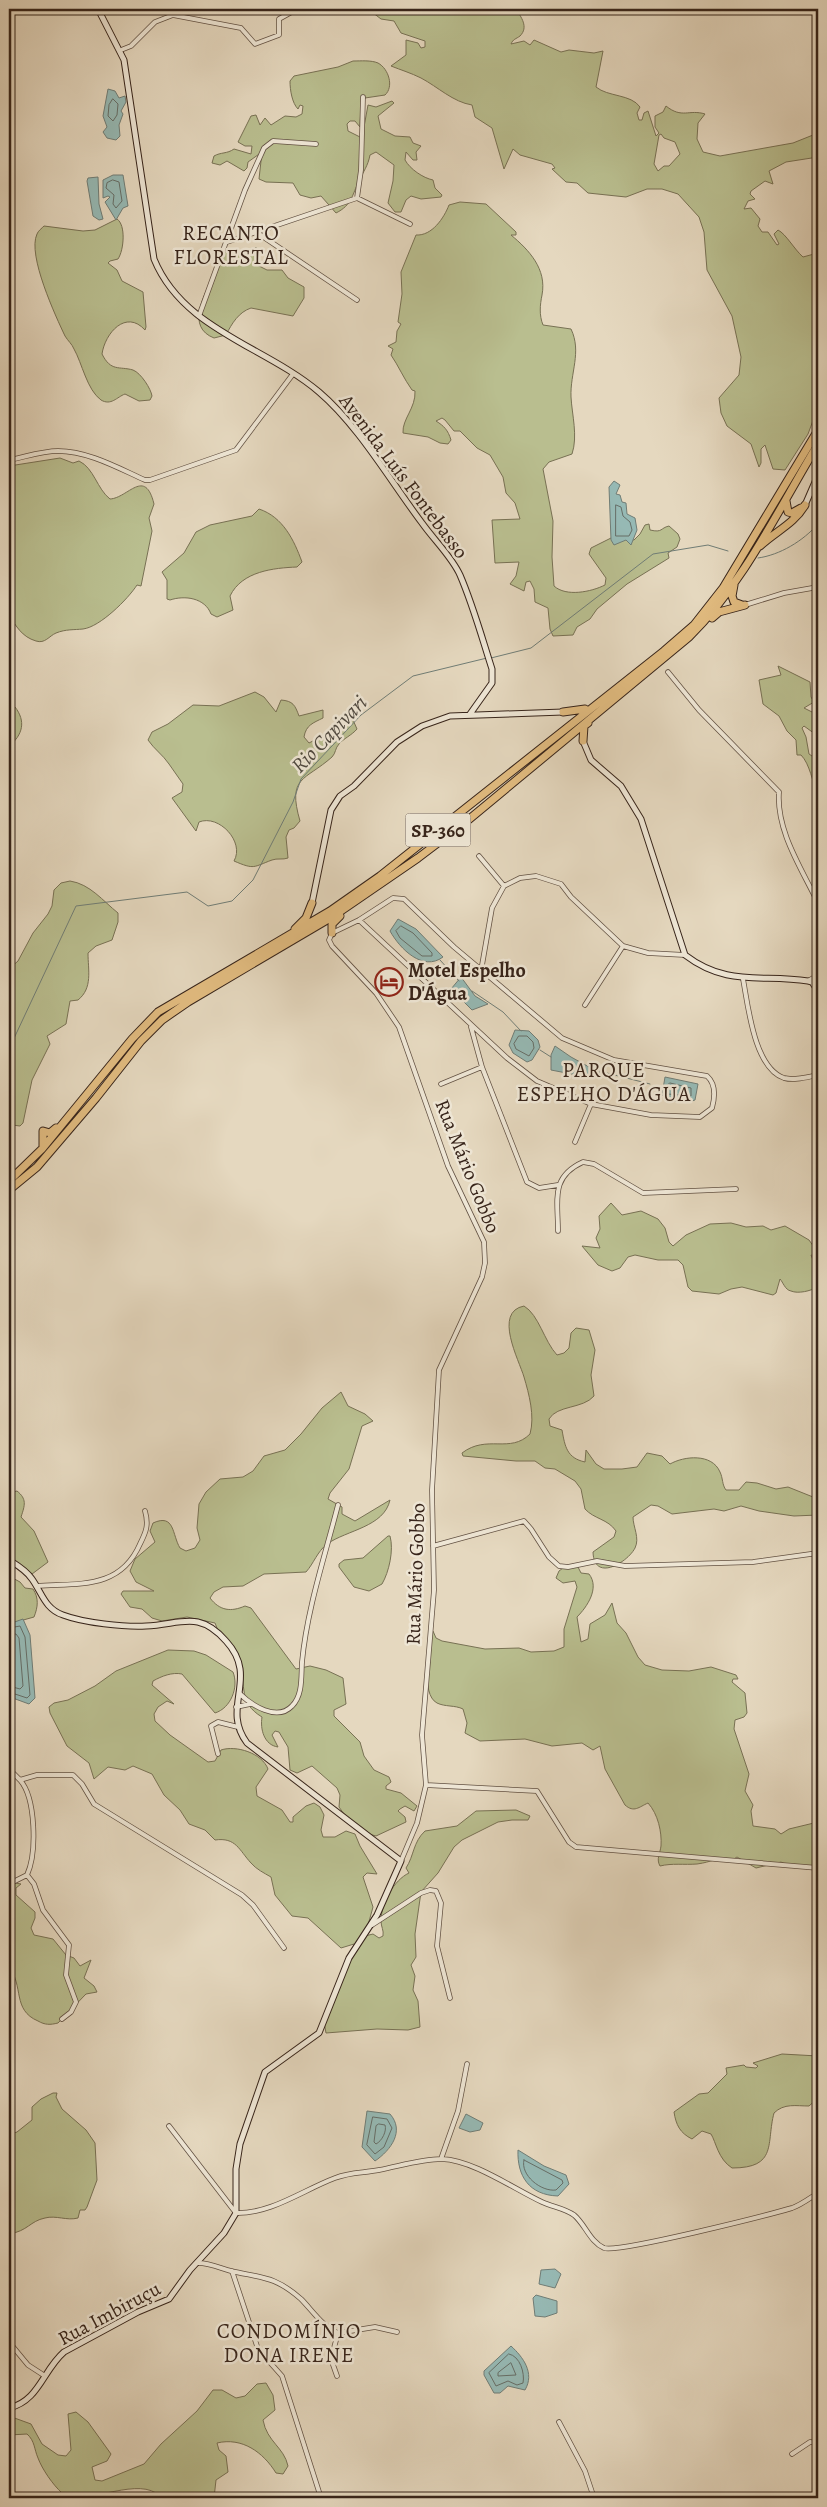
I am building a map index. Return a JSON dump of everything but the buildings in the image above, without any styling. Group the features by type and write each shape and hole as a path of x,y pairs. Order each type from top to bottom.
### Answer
{"highway":[{"name":"SP-360","path":"9,1181 42,1149 44,1131 53,1131 72,1108 89,1093 132,1039 158,1012 330,911 380,876 554,736 664,651 694,625 723,588 818,430"},
{"name":"SP-360","path":"9,1190 37,1167 96,1098 141,1041 162,1020 188,1002 300,937 390,878 467,820 690,637 702,624 751,556 818,444"},
{"path":"787,497 785,505 788,512 798,511 805,505"},
{"path":"751,556 772,535 798,517 805,505"},
{"path":"735,580 732,596 734,602 745,605"},
{"path":"690,637 719,612 745,605"},
{"path":"563,712 580,711 608,694"},
{"path":"582,741 584,726 607,704"},
{"path":"554,736 572,717 563,712"},
{"path":"559,743 577,731 580,733 582,741"},
{"path":"300,937 322,928 332,932 332,924 336,919 354,908 390,878"},
{"path":"312,903 318,914 330,911"},
{"path":"290,935 306,918 312,903"}],"street":[{"name":"Avenida Luís Fontebasso","path":"98,9 121,50 135,126 154,259 163,280 172,292 198,316 319,392 340,412 460,574 492,669 492,683 470,714"},
{"path":"121,50 131,46 154,22 173,15 241,28 255,44 279,35 279,19 297,9"},
{"path":"358,198 361,170 363,97"},
{"path":"198,316 264,148 274,141 316,144"},
{"path":"227,242 358,198 410,224"},
{"path":"256,232 357,300"},
{"path":"9,460 56,451 70,452 91,457 145,480 150,480 236,450 292,374"},
{"path":"805,505 818,475"},
{"path":"745,605 784,593 818,587"},
{"path":"668,672 699,710 779,792 778,808 785,834 818,903"},
{"path":"312,903 331,810 340,796 354,786 397,742 422,726 450,716 563,712"},
{"path":"582,741 590,760 621,786 641,818 685,955"},
{"path":"478,856 504,886"},
{"path":"481,971 492,908 504,886 520,878 536,876 561,884 572,898 623,946 648,953 685,955 702,968 743,978 791,978 808,981 812,982 818,991"},
{"path":"332,932 359,920 393,898 404,899 481,971 562,1038 614,1060 707,1076 714,1088 712,1108 700,1117 651,1115 591,1104 537,1081 507,1058 359,920"},
{"name":"Rua Mário Gobbo","path":"236,2213 236,2169 240,2144 265,2072 319,2033 349,1958 370,1926 417,1823 426,1785 422,1735 433,1608 432,1490 439,1370 482,1277 485,1263 484,1242 448,1166 398,1028 376,994 332,946 329,940 332,932"},
{"path":"586,1005 623,946"},
{"path":"808,981 818,974"},
{"path":"743,978 753,1030 765,1062 783,1077 795,1079 818,1074"},
{"path":"471,1024 482,1067 528,1182 539,1188 558,1185"},
{"path":"441,1084 482,1067"},
{"path":"575,1142 591,1104"},
{"path":"558,1232 558,1185 565,1173 584,1162 594,1164 643,1192 736,1189"},
{"path":"239,1693 250,1704 275,1712 284,1712 297,1701 300,1690 304,1649 338,1505"},
{"path":"37,1586 99,1582 119,1572 138,1551 148,1528 145,1511"},
{"path":"433,1546 524,1521 549,1558 559,1566 568,1567 597,1561 625,1566 753,1562 818,1553"},
{"path":"9,1560 23,1569 37,1586 48,1606 63,1615 133,1626 191,1620 207,1624 226,1640 238,1659 242,1674 236,1707 238,1727 247,1743 400,1861"},
{"path":"236,1707 250,1704"},
{"path":"218,1754 211,1729 212,1724 218,1722 238,1727"},
{"path":"9,1770 20,1780 28,1793 33,1813 32,1860 27,1875 9,1884"},
{"path":"20,1780 37,1775 49,1777 69,1773 73,1775 82,1784 94,1804 242,1895 269,1925 284,1948"},
{"path":"426,1785 537,1791 569,1842 576,1847 818,1868"},
{"path":"27,1875 34,1884 43,1910 70,1945 66,1975 76,2002 71,2012 62,2019"},
{"path":"370,1926 421,1893 430,1890 436,1891 441,1903 437,1946 450,1998"},
{"path":"441,2159 458,2111 467,2064"},
{"path":"169,2126 236,2213 272,2206 352,2172 441,2159 463,2164 545,2203 568,2211 576,2216 597,2242 610,2249 653,2241 795,2207 818,2193"},
{"name":"Rua Imbiruçu","path":"9,2408 24,2403 31,2398 57,2357 76,2344 174,2295 190,2270 224,2233 236,2213"},
{"path":"198,2263 207,2263 232,2271 262,2276 278,2282 300,2298 326,2325 338,2333 375,2327 397,2332"},
{"path":"232,2271 258,2349 282,2376 321,2498"},
{"path":"337,2376 331,2359 338,2333"},
{"path":"9,2342 28,2365 46,2376"},
{"path":"559,2422 585,2471 594,2498"},
{"path":"792,2454 810,2442 818,2443"}],"green space":[{"path":"368,9 516,9 523,22 524,29 523,33 511,44 524,41 530,45 534,40 561,52 569,50 594,53 603,51 596,87 636,103 640,107 637,113 639,120 642,120 644,113 648,111 656,136 659,133 655,127 655,116 663,112 666,106 681,113 705,114 698,123 697,139 703,152 720,156 793,143 818,133 818,157 786,162 769,171 773,184 765,181 751,191 750,194 755,199 748,201 744,209 751,208 760,219 758,226 762,232 768,232 777,245 779,244 774,234 778,230 803,257 814,254 818,257 818,407 808,434 785,470 773,469 765,445 761,449 761,463 759,467 751,444 727,426 721,413 719,398 739,375 741,357 732,316 707,270 704,232 699,217 678,194 662,189 647,189 626,197 588,193 577,183 566,182 552,169 555,168 552,164 520,155 513,149 504,169 492,128 475,117 472,105 452,98 421,78 391,66 406,55 406,40 418,43 421,48 425,47 425,41 401,33 394,21 381,19","holes":["661,134 664,138 675,142 680,154 669,166 664,166 658,171 654,164 659,135"]},
{"path":"353,61 378,63 385,69 390,83 388,92 385,95 365,98 361,107 360,127 355,121 350,121 347,124 348,131 362,138 368,105 376,107 392,101 394,103 378,116 381,129 395,136 410,137 413,143 421,146 416,152 417,160 413,160 406,152 405,160 417,173 433,180 435,188 442,195 441,197 421,199 411,196 406,200 401,212 395,212 388,203 393,181 394,165 376,152 370,155 367,166 351,199 345,207 336,213 321,196 311,198 300,195 293,183 266,182 259,179 262,152 248,162 247,168 244,171 227,161 220,165 212,163 214,156 234,149 251,154 252,146 245,146 238,142 251,116 256,115 260,125 265,118 271,125 285,116 296,117 302,114 303,106 300,105 298,109 294,103 290,88 290,81 294,76 338,67"},
{"path":"460,202 486,204 516,232 516,235 511,235 530,254 542,277 543,286 540,310 543,325 571,329 576,346 571,388 575,433 574,447 572,454 549,462 543,469 553,521 552,557 554,586 565,591 579,592 593,590 605,585 606,578 589,554 591,548 613,537 634,540 645,525 649,524 650,530 657,531 669,526 678,534 680,539 677,547 668,553 669,558 627,584 597,609 590,619 577,627 573,635 553,636 550,629 548,608 535,602 534,589 530,581 526,582 524,591 510,584 516,576 519,562 495,563 492,520 520,519 515,503 506,493 503,477 490,455 477,448 460,431 454,431 442,418 436,421 449,434 451,440 448,444 440,443 428,437 403,433 403,428 415,397 415,391 409,386 391,355 393,349 388,346 396,342 397,331 401,324 398,322 402,294 401,272 416,235 427,233 441,220 449,205"},
{"path":"117,219 123,232 122,250 118,259 108,263 117,270 122,281 143,292 146,327 145,330 138,324 131,322 118,326 107,338 102,354 105,360 112,366 133,370 139,374 150,389 152,396 150,400 139,401 125,394 105,402 96,396 88,383 77,355 55,315 44,286 36,256 35,244 37,234 44,226 83,231 95,230"},
{"path":"223,245 226,251 250,254 256,247 259,256 257,265 267,270 282,270 288,278 304,287 304,298 293,316 251,308 236,318 226,335 214,338 206,333 201,327 200,311"},
{"path":"60,458 73,463 79,461 84,464 110,499 135,487 146,487 154,504 149,518 152,531 141,586 137,585 120,605 105,618 90,627 60,632 39,642 23,634 9,615 9,466"},
{"path":"259,509 275,518 286,530 302,562 297,567 259,572 242,581 230,596 233,610 217,617 211,614 204,604 194,599 167,599 167,580 162,572 184,553 196,532 210,525 252,516"},
{"path":"778,666 810,682 811,697 814,702 804,708 818,715 818,733 815,734 804,726 802,728 806,737 809,754 818,760 818,794 807,763 801,755 797,755 796,740 787,731 779,716 763,704 759,680 781,675"},
{"path":"255,692 264,697 276,712 281,700 293,704 299,716 323,710 323,718 310,725 306,730 304,737 309,743 353,720 357,729 339,744 332,757 301,781 297,787 296,795 300,821 294,828 289,830 286,837 288,858 274,859 257,866 246,866 234,861 236,846 233,838 222,826 214,822 199,822 196,831 172,798 182,792 183,784 167,761 148,740 152,732 168,724 193,705 219,706"},
{"path":"15,707 22,723 20,733 9,746 9,714"},
{"path":"70,881 90,889 101,898 118,913 118,922 112,940 96,946 88,953 89,978 86,990 78,1000 70,1001 66,1024 47,1036 50,1044 32,1080 23,1123 20,1126 12,1125 9,1131 9,969 18,961 33,933 48,914 52,906 54,890 61,883"},
{"path":"611,1203 622,1215 641,1211 658,1219 665,1228 669,1242 673,1246 686,1235 710,1224 731,1223 746,1227 763,1226 771,1230 785,1226 809,1240 816,1250 818,1241 818,1256 811,1255 818,1273 817,1287 804,1292 794,1292 787,1289 780,1279 776,1293 773,1295 742,1287 719,1294 692,1291 688,1287 683,1265 678,1260 658,1260 635,1255 628,1257 620,1268 612,1271 598,1265 582,1246 600,1248 596,1238 600,1229 599,1216"},
{"path":"524,1306 534,1315 548,1343 557,1355 564,1353 569,1348 571,1333 576,1328 589,1330 595,1350 591,1375 594,1396 583,1403 558,1411 549,1419 550,1426 562,1430 566,1447 574,1458 585,1462 586,1450 596,1464 604,1469 637,1467 647,1453 662,1456 670,1464 683,1459 704,1459 716,1466 721,1474 726,1490 739,1490 746,1482 757,1483 776,1489 788,1487 818,1499 818,1515 794,1516 759,1511 741,1506 724,1511 714,1509 672,1514 658,1506 651,1505 633,1517 637,1540 635,1548 626,1559 612,1567 605,1568 599,1566 595,1561 593,1552 614,1537 616,1531 609,1524 585,1509 581,1489 575,1481 555,1469 545,1468 535,1461 463,1456 462,1453 480,1445 514,1443 530,1434 532,1413 524,1377 510,1337 509,1327 510,1317 515,1310"},
{"path":"341,1392 348,1406 365,1414 373,1421 362,1426 349,1469 330,1493 328,1499 342,1507 342,1514 355,1521 390,1500 386,1509 373,1522 327,1544 306,1572 264,1574 243,1586 223,1587 214,1592 210,1598 218,1606 230,1610 245,1606 251,1608 296,1669 310,1666 326,1670 343,1678 346,1704 334,1710 334,1716 360,1742 364,1756 374,1770 389,1777 391,1782 386,1786 386,1789 401,1793 417,1806 414,1811 405,1806 400,1809 398,1811 405,1817 406,1822 376,1836 369,1834 344,1814 339,1807 340,1795 337,1788 312,1766 297,1773 290,1770 288,1747 279,1732 275,1731 272,1735 278,1747 273,1746 266,1740 262,1731 262,1717 254,1711 246,1699 238,1665 215,1623 187,1617 162,1621 152,1618 142,1609 130,1607 121,1594 123,1591 154,1591 136,1582 130,1571 135,1559 155,1542 150,1531 153,1523 165,1521 169,1523 180,1548 186,1551 195,1548 200,1540 197,1528 199,1504 206,1492 220,1479 243,1477 253,1471 264,1456 285,1450 322,1408"},
{"path":"17,1491 24,1500 21,1517 34,1531 48,1562 32,1574 9,1559 9,1493"},
{"path":"390,1536 391,1542 391,1554 389,1567 382,1584 369,1591 354,1587 339,1567 339,1564 344,1560 363,1558"},
{"path":"567,1565 578,1567 581,1573 589,1574 592,1579 593,1591 591,1597 577,1617 581,1642 588,1639 590,1624 605,1615 612,1603 617,1623 626,1633 638,1657 645,1665 662,1670 689,1671 711,1667 736,1675 738,1679 733,1679 732,1682 745,1693 747,1713 744,1717 735,1720 734,1729 749,1774 745,1791 753,1805 751,1811 753,1826 775,1829 781,1834 789,1829 818,1822 818,1872 804,1866 791,1867 781,1862 756,1868 737,1857 732,1860 721,1859 697,1864 660,1866 658,1859 661,1835 659,1823 654,1812 648,1803 634,1809 625,1805 605,1769 600,1746 593,1750 582,1743 552,1746 525,1739 480,1741 465,1733 467,1723 463,1709 437,1703 432,1698 427,1681 431,1631 433,1631 436,1638 442,1641 485,1649 519,1648 531,1652 554,1651 564,1647 564,1629 577,1587 575,1581 563,1583 556,1578 559,1571"},
{"path":"9,1576 20,1582 25,1588 33,1589 37,1603 34,1617 9,1624"},
{"path":"168,1650 194,1651 206,1655 233,1672 235,1678 234,1690 225,1707 215,1713 182,1674 163,1676 153,1681 152,1685 174,1704 167,1701 158,1707 154,1714 155,1721 170,1735 208,1762 215,1761 221,1750 227,1749 248,1752 260,1759 268,1769 256,1787 257,1796 282,1810 290,1822 293,1822 293,1817 306,1806 314,1803 320,1807 324,1815 321,1830 323,1837 335,1837 346,1831 355,1834 377,1874 367,1873 363,1877 373,1907 365,1936 373,1934 379,1938 383,1936 381,1921 383,1907 389,1893 398,1881 409,1873 406,1868 418,1840 425,1831 457,1826 476,1811 516,1810 530,1816 528,1820 498,1822 462,1840 454,1847 438,1873 421,1892 415,1934 416,1957 411,1965 415,1976 413,1990 418,2001 420,2027 408,2030 377,2029 326,2033 324,2022 355,1947 354,1944 341,1948 308,1918 292,1916 275,1895 271,1877 253,1865 236,1845 228,1840 215,1840 205,1830 189,1824 180,1810 164,1795 152,1774 133,1766 125,1770 108,1767 94,1779 89,1763 67,1746 50,1713 49,1707 54,1703 68,1700 95,1686 116,1671"},
{"path":"9,1882 21,1884 16,1888 16,1895 35,1912 31,1928 34,1935 53,1939 66,1955 74,1958 80,1966 91,1960 84,1978 94,1986 97,1992 86,1994 58,2023 48,2024 41,2022 30,2016 21,2004 16,1982 9,1967"},
{"path":"782,2054 818,2056 818,2098 809,2106 786,2106 774,2113 767,2152 757,2164 732,2168 724,2160 711,2134 702,2131 692,2139 677,2125 674,2112 699,2094 708,2093 727,2074 726,2068 744,2065 756,2068 758,2066 753,2063"},
{"path":"57,2093 56,2097 62,2109 86,2130 95,2143 97,2180 87,2207 85,2210 80,2210 78,2218 53,2217 40,2219 21,2231 9,2234 9,2135 17,2132 32,2120 32,2107 41,2099"},
{"path":"266,2383 273,2395 275,2410 263,2420 265,2428 283,2454 288,2466 283,2474 276,2473 265,2459 251,2448 235,2442 217,2443 219,2450 226,2456 228,2472 216,2480 214,2498 158,2498 156,2493 146,2489 122,2490 83,2497 71,2496 62,2493 48,2477 40,2462 32,2439 27,2434 9,2435 9,2416 31,2424 42,2444 58,2455 66,2456 71,2450 68,2414 76,2412 88,2422 111,2454 107,2461 92,2467 95,2480 102,2481 144,2464 161,2444 197,2411 213,2390 222,2390 236,2398 245,2396 257,2384"}],"water":[{"path":"108,89 115,91 119,98 125,96 126,102 121,111 123,114 119,125 120,136 116,140 107,138 103,132 107,127 103,116"},
{"path":"113,175 123,175 128,206 123,208 116,220 105,202 110,197 103,198 103,180"},
{"path":"98,177 99,204 103,219 99,220 93,216 87,181 88,178"},
{"path":"614,481 620,485 616,494 620,495 622,502 626,503 627,514 635,518 637,530 631,545 626,540 614,545 611,540 609,487"},
{"path":"398,919 416,929 443,957 428,962 420,960 406,951 390,931"},
{"path":"461,977 475,996 488,1004 472,1010 451,989"},
{"path":"515,1030 529,1031 538,1040 540,1047 532,1060 527,1062 513,1053 509,1045"},
{"path":"555,1046 600,1073 582,1076 551,1070 551,1055"},
{"path":"665,1077 698,1084 695,1100 678,1102 662,1095"},
{"path":"23,1619 30,1635 35,1698 29,1704 10,1697 9,1692 9,1624"},
{"path":"367,2111 390,2114 396,2127 396,2133 391,2146 375,2161 362,2147"},
{"path":"466,2114 483,2123 480,2130 470,2132 459,2128"},
{"path":"518,2150 544,2166 566,2175 569,2184 558,2196 548,2195 532,2188 523,2176 520,2168"},
{"path":"555,2269 561,2274 555,2288 539,2284 541,2270"},
{"path":"536,2295 557,2301 557,2313 545,2317 535,2316 533,2298"},
{"path":"511,2346 520,2355 526,2366 529,2378 528,2384 525,2390 508,2386 500,2393 494,2393 484,2375 484,2371"}],"waterway":[{"name":"Rio Capivari","path":"758,558 775,554 791,546 818,524"},
{"name":"Rio Capivari","path":"491,658 531,648 653,554 708,545 728,551"},
{"name":"Rio Capivari","path":"9,1049 76,906 187,892 208,906 232,901 253,880 293,802 301,779 361,715 413,676 487,658"},
{"path":"440,960 459,981"},
{"path":"472,991 503,1012 521,1031"},
{"path":"540,1050 551,1057"},
{"path":"595,1070 650,1084"}],"place":[{"name":"Motel Espelho D'Água","path":"389,982"}],"district":[{"name":"RECANTO FLORESTAL","path":"231,245"},
{"name":"PARQUE ESPELHO D'ÁGUA","path":"604,1082"},
{"name":"CONDOMÍNIO DONA IRENE","path":"289,2343"}]}
